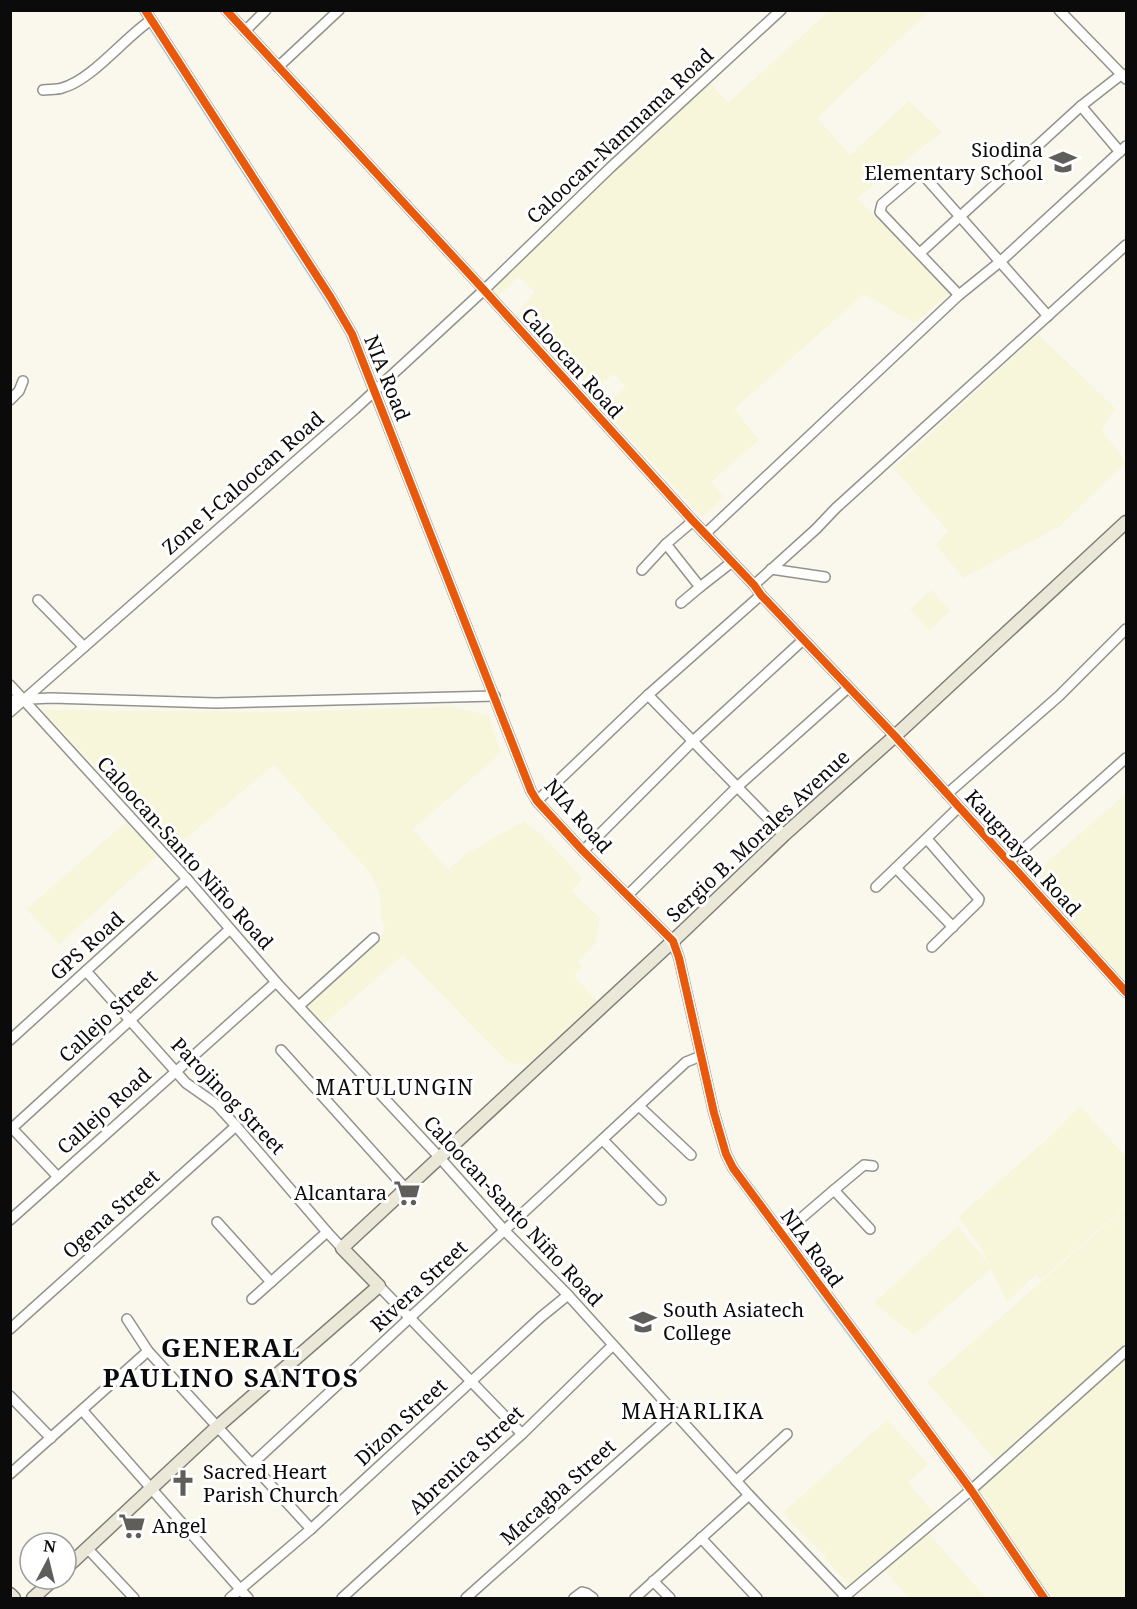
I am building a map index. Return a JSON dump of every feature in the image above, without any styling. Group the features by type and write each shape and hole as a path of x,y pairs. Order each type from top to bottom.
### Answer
{"main road":[{"name":"Sergio B. Morales Avenue","path":"342,1248 784,835 895,736 1126,522"},
{"path":"78,1557 217,1427 380,1286 342,1248"},
{"path":"10,1594 14,1599"}],"street":[{"name":"NIA Road","path":"145,10 343,318 375,390 526,779 537,801 673,941 679,958 698,1057 726,1154 733,1168 971,1490 1044,1599"},
{"name":"Caloocan Road","path":"226,10 761,595 895,736"},
{"path":"245,31 266,10"},
{"path":"278,67 339,10"},
{"name":"Caloocan-Namnama Road","path":"484,290 611,167 781,10"},
{"path":"920,253 1081,106 1124,77 1059,10"},
{"path":"43,90 61,88 74,82 103,62 139,28 151,20"},
{"path":"705,534 777,469 959,295 1001,261 1123,149 1081,106"},
{"path":"959,295 882,217 880,212 882,204 919,174 926,177 1048,316"},
{"path":"754,585 1126,245"},
{"name":"Zone I-Caloocan Road","path":"10,712 375,390 484,290"},
{"path":"10,400 19,391 23,381"},
{"path":"642,570 666,544 693,521"},
{"path":"666,544 700,587"},
{"path":"681,603 732,562"},
{"path":"771,569 825,577"},
{"path":"537,801 648,695 761,595"},
{"path":"38,600 84,647"},
{"path":"947,794 1059,696 1126,629"},
{"path":"584,851 693,741 803,640"},
{"name":"Caloocan-Santo Niño Road","path":"10,685 187,879 276,982 505,1231 568,1295 845,1598"},
{"path":"628,894 736,787 848,688"},
{"path":"648,695 784,835"},
{"path":"10,700 51,698 216,703 495,696"},
{"name":"Kaugnayan Road","path":"895,736 1126,992"},
{"path":"1009,862 1126,758"},
{"path":"876,887 959,807"},
{"path":"927,838 979,899 932,947"},
{"path":"896,868 953,927"},
{"name":"GPS Road","path":"10,1040 187,879"},
{"name":"Callejo Street","path":"11,1128 230,929"},
{"path":"299,1006 374,938"},
{"name":"Parojinog Street","path":"86,971 175,1071 194,1090 216,1104 342,1248"},
{"name":"Callejo Road","path":"10,1220 276,982"},
{"path":"281,1050 406,1189"},
{"name":"Rivera Street","path":"252,1464 686,1062 698,1057"},
{"path":"639,1107 691,1155"},
{"name":"Ogena Street","path":"10,1329 236,1126"},
{"path":"11,1128 58,1177"},
{"path":"603,1140 661,1200"},
{"path":"776,1227 786,1229 792,1226 864,1165 873,1166"},
{"path":"834,1190 870,1229"},
{"path":"217,1222 271,1282"},
{"path":"252,1299 327,1232"},
{"path":"380,1286 522,1434"},
{"name":"Dizon Street","path":"230,1599 311,1529 568,1295"},
{"path":"127,1319 148,1351 311,1529"},
{"name":"Abrenica Street","path":"342,1599 522,1434 613,1345"},
{"path":"10,1474 148,1351"},
{"path":"845,1598 971,1490 1126,1351"},
{"path":"10,1396 51,1438"},
{"path":"82,1410 248,1599"},
{"name":"Macagba Street","path":"466,1599 675,1412"},
{"path":"736,1480 787,1434"},
{"path":"635,1599 749,1495"},
{"path":"701,1538 757,1599"},
{"path":"87,1548 134,1599"},
{"path":"653,1581 670,1599"},
{"path":"574,1599 582,1592 593,1599"}],"shaded area":[{"path":"829,11 929,11 817,118 850,155 909,101 942,132 857,198 950,293 914,323 864,294 734,409 759,440 711,482 724,497 702,517 602,408 626,387 614,374 587,394 514,317 535,292 518,277 498,297 489,288 710,83 728,103"},
{"path":"1038,334 1115,408 1102,430 1126,462 1060,526 963,578 936,545 948,531 894,468"},
{"path":"932,590 950,611 929,630 910,609"},
{"path":"452,707 488,715 501,753 413,829 448,870 466,854 524,821 542,835 583,879 571,891 600,918 596,943 578,961 582,967 574,976 597,1001 533,1060 523,1065 508,1062 403,955 324,1024 306,1007 371,950 382,937 385,926 381,919 380,893 370,873 274,765 173,849 42,710 276,712"},
{"path":"1126,794 1126,981 1030,877"},
{"path":"126,822 158,855 59,944 27,909"},
{"path":"1080,1106 1126,1157 1126,1204 1121,1210 1041,1280 1036,1275 1007,1302 991,1269 914,1335 874,1303 958,1226 989,1265 982,1249 958,1217 1052,1135"},
{"path":"1126,1207 1126,1345 997,1462 927,1382"},
{"path":"1126,1358 1126,1598 1049,1598 978,1492"},
{"path":"887,1420 928,1464 908,1482 934,1514 852,1588 823,1556 834,1545 823,1554 783,1513"},
{"path":"928,1533 986,1598 909,1598 885,1570"}],"waterway":[{"path":"139,10 143,17"},
{"path":"149,27 340,323"},
{"path":"346,333 368,389"},
{"path":"374,404 404,479"},
{"path":"529,796 534,806 558,830"},
{"path":"775,1233 832,1313 961,1484"}],"cycle path":[{"path":"145,10 352,334 531,791 537,801 583,851 673,941 679,958 714,1113 726,1154 733,1168 971,1490 1044,1598"},
{"path":"226,10 761,595 895,736 1126,992"}],"place":[{"name":"Siodina Elementary School","path":"1063,162"},
{"name":"Alcantara","path":"407,1193"},
{"name":"South Asiatech College","path":"643,1322"},
{"name":"Sacred Heart Parish Church","path":"183,1483"},
{"name":"Angel","path":"132,1526"}],"district":[{"name":"MATULUNGIN","path":"395,1088"},
{"name":"GENERAL PAULINO SANTOS","path":"231,1363"},
{"name":"MAHARLIKA","path":"693,1412"}]}
